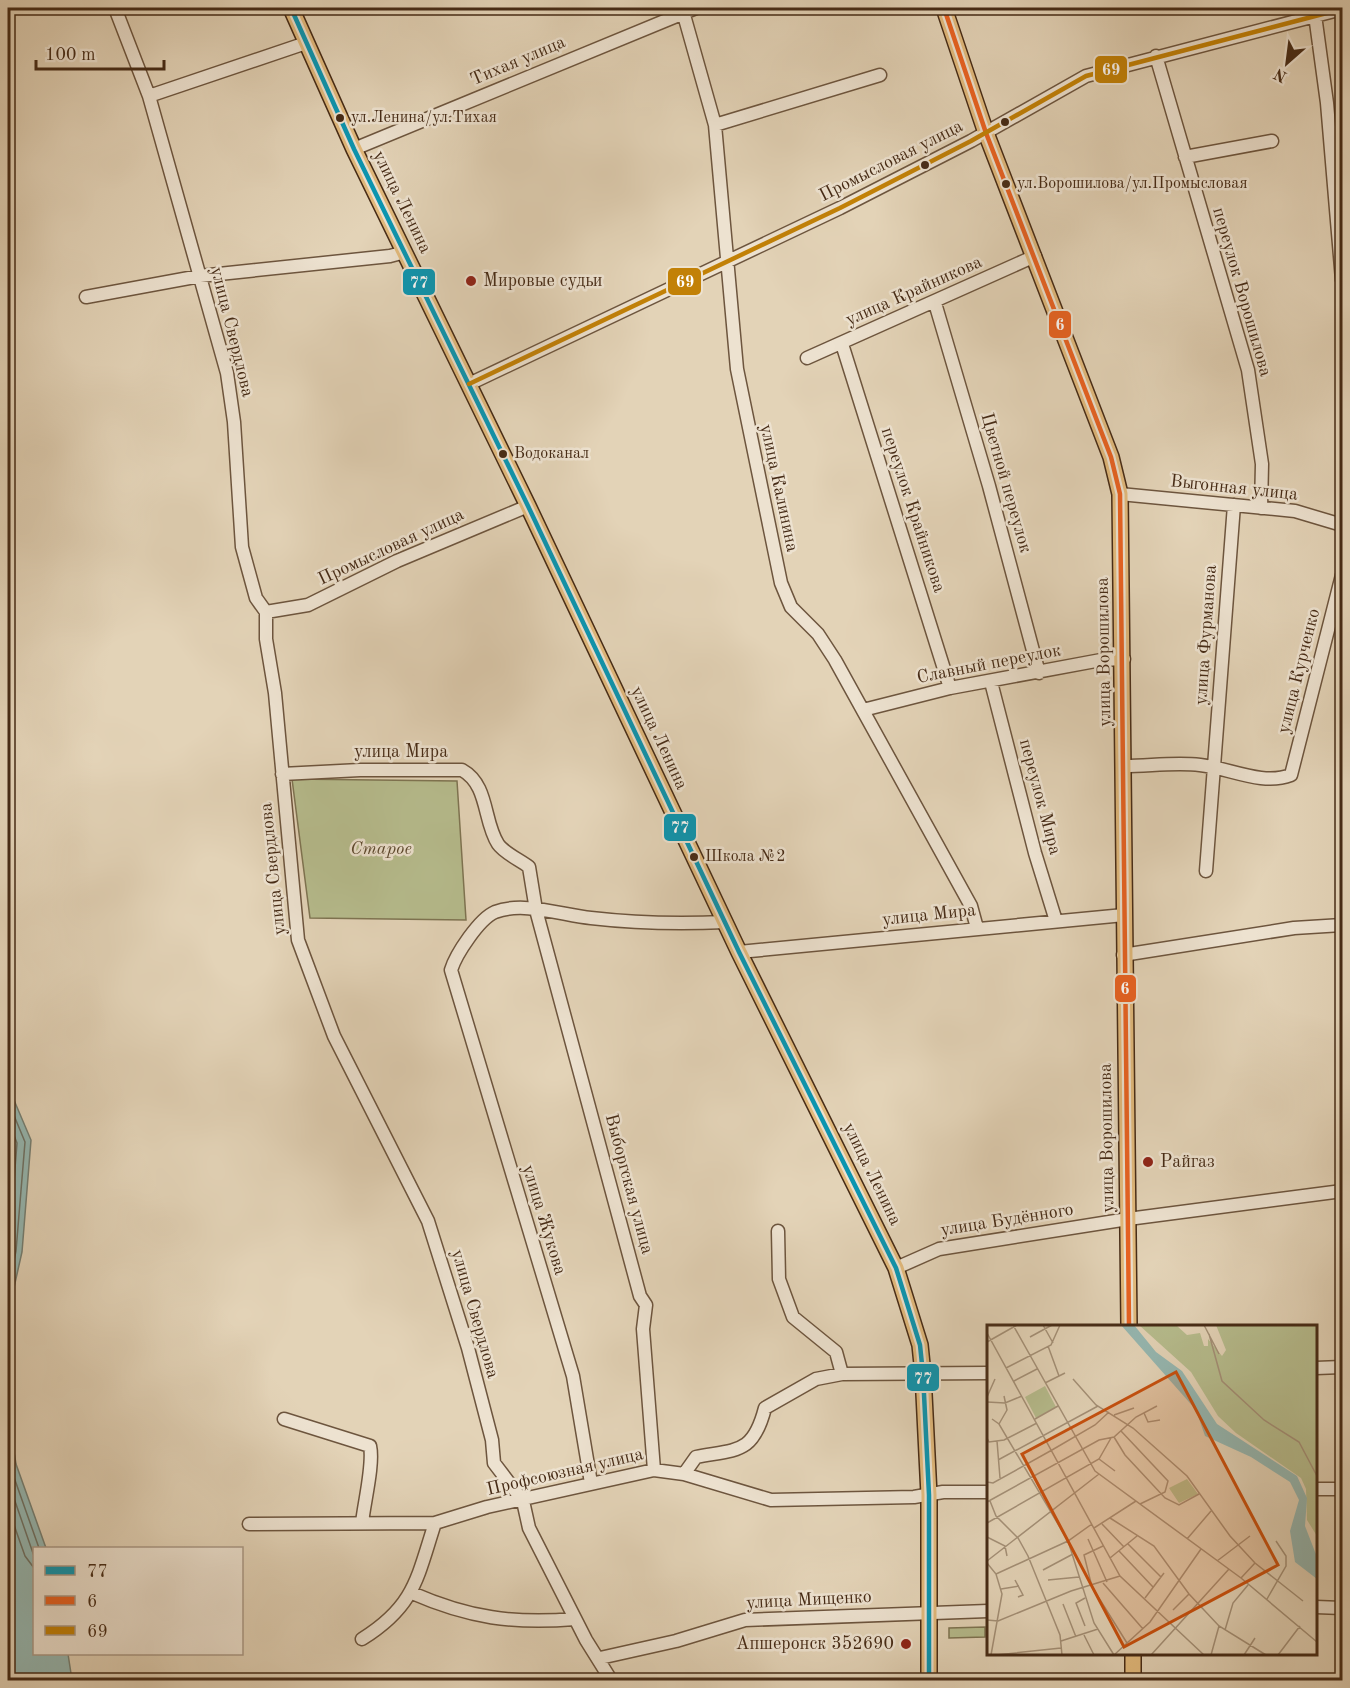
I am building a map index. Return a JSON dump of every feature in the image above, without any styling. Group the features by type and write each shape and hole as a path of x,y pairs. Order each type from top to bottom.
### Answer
{"main road":[{"name":"улица Ленина","path":"291,8 354,149 528,506 739,952 896,1268 918,1336 923,1374 929,1495 929,1680"},
{"name":"улица Ворошилова","path":"944,8 986,133 1111,457 1120,494 1124,659 1123,955 1129,1325"},
{"path":"1133,1655 1133,1680"}],"street":[{"name":"улица Свердлова","path":"114,8 149,96 227,373 234,422 242,547 256,598 266,612 266,639 275,693 298,940 334,1036 428,1221 468,1348 492,1440 494,1463 523,1502 529,1528 575,1619 611,1680"},
{"name":"Тихая улица","path":"354,149 683,10 696,8"},
{"name":"Промысловая улица","path":"469,384 726,264 986,133 1086,76 1342,9"},
{"name":"улица Калинина","path":"683,10 715,125 737,369 781,583 791,607 818,634 863,710 971,906 977,928"},
{"path":"1315,15 1327,103 1342,280"},
{"path":"149,96 306,44"},
{"name":"переулок Ворошилова","path":"1156,56 1248,370 1262,464 1261,508"},
{"path":"715,125 880,75"},
{"path":"1185,157 1272,141"},
{"path":"87,297 200,276 390,256 405,252"},
{"name":"улица Крайникова","path":"807,358 935,303 1035,256"},
{"name":"Цветной переулок","path":"935,303 989,486 1039,673"},
{"name":"переулок Крайникова","path":"842,344 950,688"},
{"name":"Выгонная улица","path":"1120,494 1295,511 1342,525"},
{"name":"улица Фурманова","path":"1206,871 1234,505"},
{"name":"Промысловая улица","path":"266,612 308,605 397,561 528,506"},
{"name":"улица Курченко","path":"1214,767 1224,772 1280,779 1291,775 1342,575"},
{"name":"Славный переулок","path":"863,710 950,688 1101,660 1124,659"},
{"name":"переулок Мира","path":"991,682 1035,853 1056,921"},
{"path":"1125,766 1197,764 1214,767"},
{"name":"улица Мира","path":"282,774 360,770 462,770 471,775 483,796 499,845 529,867 536,910"},
{"name":"улица Жукова","path":"536,910 506,909 492,913 460,950 451,970 573,1376 591,1483"},
{"path":"536,910 592,918 725,922"},
{"name":"Выборгская улица","path":"536,910 640,1296 646,1305 643,1329 654,1470"},
{"name":"улица Мира","path":"739,952 1124,915"},
{"path":"1123,955 1294,928 1342,925"},
{"name":"улица Будённого","path":"896,1268 939,1249 1128,1219 1342,1191"},
{"path":"777,1231 779,1279 793,1317 836,1352 842,1374"},
{"path":"1317,1368 1342,1367"},
{"path":"684,1474 696,1457 740,1449 753,1440 760,1427 765,1408 816,1379 842,1374 987,1373"},
{"path":"284,1419 370,1446 373,1458 362,1523"},
{"name":"Профсоюзная улица","path":"249,1524 435,1523 487,1507 523,1502 591,1483 654,1470 684,1474 771,1500 987,1492"},
{"path":"1317,1489 1342,1489"},
{"path":"362,1639 382,1627 412,1593 435,1523"},
{"path":"412,1593 486,1618 545,1621 575,1619"},
{"path":"1317,1607 1342,1608"},
{"name":"улица Мищенко","path":"600,1658 676,1641 745,1620 987,1611"}],"green space":[{"name":"Старое","path":"292,779 457,781 466,920 310,918"},
{"path":"985,1627 985,1637 949,1638 949,1628"}],"water":[{"path":"8,1086 31,1140 22,1252 8,1314"},
{"path":"8,1414 16,1464 46,1547 33,1547 33,1655 68,1655 72,1680 8,1680"}],"transit line":[{"name":"77","path":"291,8 354,149 528,506 739,952 896,1268 920,1345 923,1374 929,1495 929,1680"},
{"name":"6","path":"944,8 986,133 1111,457 1120,494 1129,1325"},
{"name":"69","path":"469,384 840,208 971,141 1086,76 1342,9"}],"place":[{"name":"ул.Ленина/ул.Тихая","path":"340,118"},
{"name":"ул.Ворошилова/ул.Промысловая","path":"1006,184"},
{"name":"Мировые судьи","path":"471,281"},
{"name":"Водоканал","path":"503,454"},
{"name":"Школа №2","path":"694,857"},
{"name":"Райгаз","path":"1148,1162"},
{"name":"Апшеронск 352690","path":"906,1644"}]}
